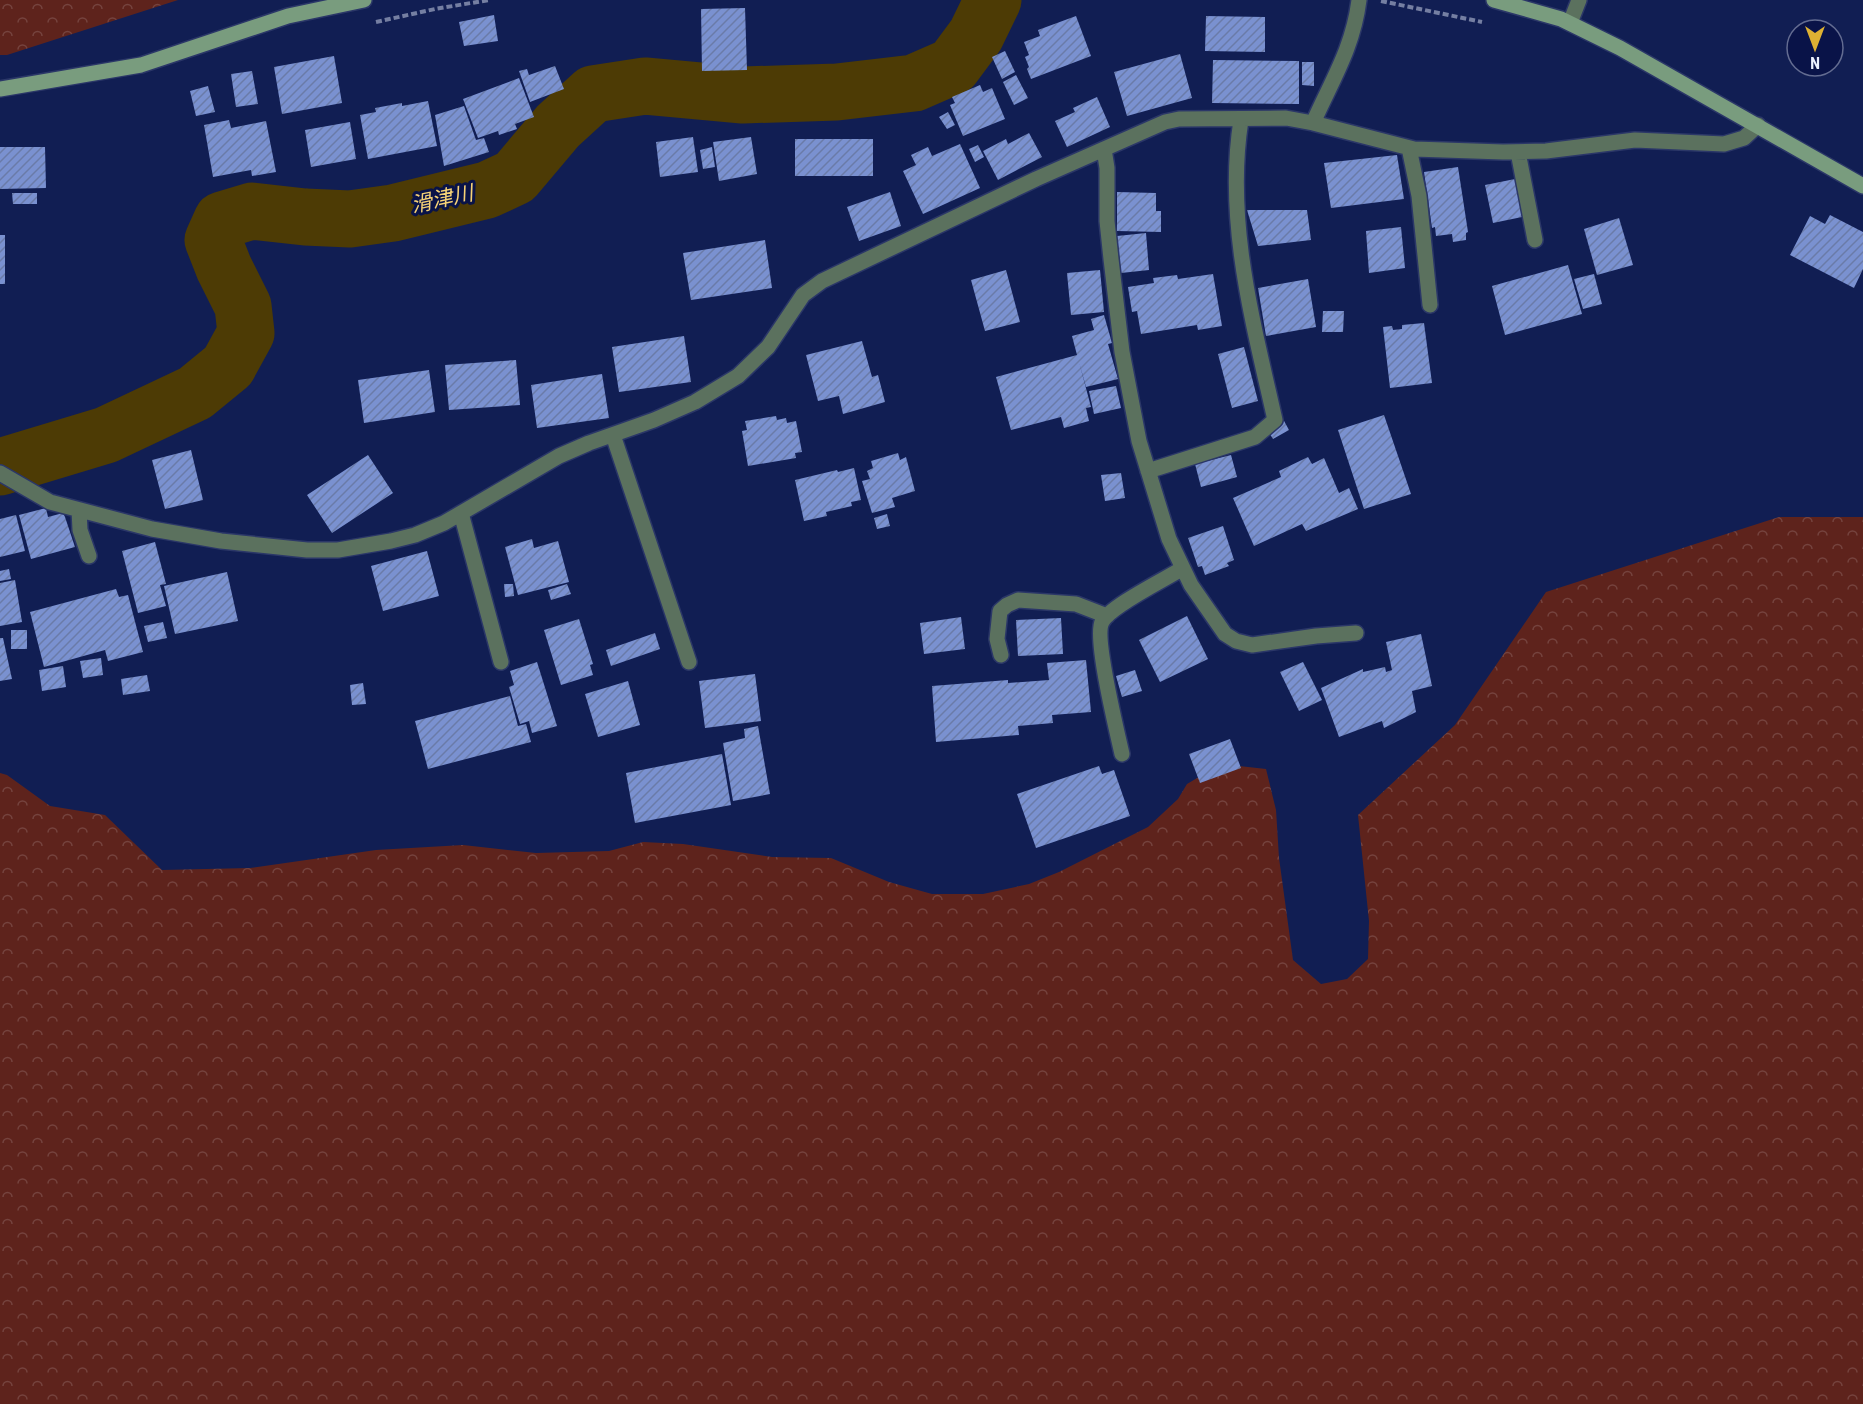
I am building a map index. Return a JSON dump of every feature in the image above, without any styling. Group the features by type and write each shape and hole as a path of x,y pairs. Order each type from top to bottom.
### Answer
{"street":[{"path":"0,89 141,65 288,16 364,0"},
{"path":"1313,123 1349,48 1357,19 1359,0"},
{"path":"1494,0 1561,19 1620,48 1863,186"},
{"path":"1570,23 1579,0"},
{"path":"0,473 50,502 152,529 221,541 307,550 338,550 391,541 416,535 444,523 559,456 695,402 738,376 768,348 804,295 822,281 912,237 1165,122 1179,119 1286,118 1409,148 1518,152 1546,152 1635,140 1724,144 1744,138 1758,125"},
{"path":"1148,471 1255,437 1275,420 1249,301 1238,221 1237,145 1241,120"},
{"path":"1409,148 1419,196 1430,305"},
{"path":"1104,149 1107,168 1107,221 1122,352 1139,441 1169,539 1191,585 1224,634 1236,641 1252,645 1356,633"},
{"path":"1518,152 1535,240"},
{"path":"613,435 689,662"},
{"path":"79,510 80,530 89,556"},
{"path":"461,513 501,662"},
{"path":"1122,754 1100,632 1101,622 1116,608 1183,568"},
{"path":"1001,655 998,639 1000,611 1018,600 1076,604 1107,616"}],"path":[{"path":"1377,0 1484,22"}],"green space":[{"path":"0,0 178,0 7,55 0,55"},
{"path":"1779,517 1863,517 1863,1404 0,1404 0,773 7,775 50,806 105,815 162,870 250,868 376,850 463,845 536,853 609,851 643,842 683,844 772,857 831,858 889,882 932,894 983,894 1029,884 1059,872 1148,827 1178,799 1187,784 1221,764 1266,769 1276,810 1279,858 1293,960 1321,984 1347,979 1368,959 1369,921 1358,815 1455,725 1546,592"}],"building":[{"path":"745,8 747,70 702,71 701,9"},
{"path":"494,15 498,41 464,46 459,22"},
{"path":"1076,16 1091,56 1031,79 1025,57 1029,55 1024,42 1040,36 1038,30"},
{"path":"1206,16 1265,17 1265,52 1205,51"},
{"path":"1005,51 1015,72 1002,79 992,57"},
{"path":"1180,54 1192,98 1127,116 1114,72"},
{"path":"334,56 342,103 282,114 274,67"},
{"path":"1213,60 1299,61 1299,104 1212,103"},
{"path":"1302,62 1314,62 1314,86 1302,85"},
{"path":"555,66 564,89 530,102 519,71 527,69 529,75"},
{"path":"252,71 258,104 236,107 231,74"},
{"path":"1016,75 1028,98 1014,105 1003,82"},
{"path":"519,78 534,117 515,124 517,129 499,135 498,131 478,138 463,99"},
{"path":"980,85 983,92 992,88 1005,119 963,136 950,105 955,103 952,97"},
{"path":"208,86 215,112 196,116 190,91"},
{"path":"1097,97 1110,127 1067,147 1055,121 1075,112 1073,108"},
{"path":"428,101 437,146 368,159 360,115 376,112 375,108"},
{"path":"464,106 476,140 484,138 489,152 444,166 435,115"},
{"path":"948,112 955,125 947,129 939,117"},
{"path":"229,120 231,128 266,121 276,172 252,176 251,170 213,177 204,125"},
{"path":"350,122 356,159 311,167 305,130"},
{"path":"1029,133 1042,157 998,180 983,151 1006,139 1008,144"},
{"path":"693,137 698,172 660,177 656,142"},
{"path":"751,137 757,174 719,181 713,142"},
{"path":"795,139 873,139 873,176 795,176"},
{"path":"960,144 980,188 923,214 903,171 916,165 911,155 928,147 932,156"},
{"path":"978,145 984,157 975,162 969,149"},
{"path":"0,147 45,147 46,188 0,189"},
{"path":"712,147 715,167 703,169 700,150"},
{"path":"1397,155 1404,199 1331,208 1324,163"},
{"path":"1458,167 1468,232 1466,240 1453,242 1452,234 1436,236 1435,227 1432,228 1424,172"},
{"path":"1515,179 1522,217 1493,223 1485,185"},
{"path":"890,192 901,226 859,241 847,207"},
{"path":"1117,192 1156,193 1156,211 1161,211 1161,232 1117,231"},
{"path":"12,193 37,193 37,204 13,204"},
{"path":"1247,210 1307,210 1311,240 1258,246"},
{"path":"1830,215 1863,232 1863,269 1854,288 1790,255 1810,216 1825,224"},
{"path":"1619,218 1633,265 1597,275 1584,229"},
{"path":"1401,227 1405,268 1369,273 1366,231"},
{"path":"1146,233 1149,270 1121,273 1117,236"},
{"path":"0,235 5,235 5,284 0,284"},
{"path":"765,240 772,288 691,300 683,253"},
{"path":"1568,265 1582,314 1505,335 1492,286"},
{"path":"1006,270 1020,322 985,331 971,280"},
{"path":"1100,270 1104,312 1071,315 1067,273"},
{"path":"1213,274 1222,326 1198,330 1197,325 1141,334 1137,311 1132,312 1128,287 1154,283 1153,278 1177,275 1178,279"},
{"path":"1594,274 1602,304 1583,309 1574,279"},
{"path":"1308,279 1316,327 1266,336 1258,288"},
{"path":"1323,311 1344,311 1343,332 1322,332"},
{"path":"1104,315 1112,343 1108,344 1118,379 1086,387 1079,362 1091,407 1086,408 1089,421 1064,428 1061,417 1011,430 996,377 1077,355 1072,336 1094,330 1091,319"},
{"path":"1424,323 1432,383 1390,388 1383,327 1392,326 1393,330 1402,329 1402,325"},
{"path":"684,336 691,382 619,392 612,347"},
{"path":"862,341 872,377 878,375 885,402 843,414 839,396 818,401 806,355"},
{"path":"1244,347 1258,401 1232,408 1218,354"},
{"path":"516,360 520,405 449,410 445,365"},
{"path":"429,370 435,412 364,423 358,380"},
{"path":"602,374 609,418 537,428 531,385"},
{"path":"1116,386 1121,408 1094,414 1089,391"},
{"path":"1384,415 1411,494 1364,509 1338,430"},
{"path":"776,416 777,420 786,418 787,423 796,421 802,452 795,453 796,458 748,466 742,431 747,430 745,421"},
{"path":"1283,419 1289,430 1273,439 1266,428"},
{"path":"191,450 203,500 165,509 152,460"},
{"path":"898,453 900,460 906,457 915,491 892,498 895,507 872,513 862,481 870,479 867,471 873,468 871,461"},
{"path":"368,455 393,493 332,533 307,495"},
{"path":"1231,455 1237,477 1201,487 1195,464"},
{"path":"1308,457 1312,464 1324,458 1339,493 1349,488 1358,509 1306,531 1302,524 1254,546 1233,498 1281,477 1279,471"},
{"path":"854,468 861,500 851,502 852,506 826,512 827,516 804,521 795,480"},
{"path":"1121,473 1125,498 1105,501 1101,475"},
{"path":"46,508 48,517 63,513 75,547 31,559 19,515"},
{"path":"887,514 890,526 877,529 874,518"},
{"path":"16,515 25,551 0,557 0,519"},
{"path":"1223,526 1234,560 1227,563 1229,566 1205,575 1202,566 1198,567 1188,538"},
{"path":"532,539 534,548 558,541 569,582 518,595 505,547"},
{"path":"155,542 166,584 160,585 166,606 138,613 122,551"},
{"path":"427,551 439,596 383,611 371,566"},
{"path":"9,569 11,579 0,581 0,571"},
{"path":"227,572 238,621 175,634 164,586"},
{"path":"15,580 22,622 0,626 0,583"},
{"path":"504,584 513,584 514,596 505,597"},
{"path":"567,584 571,594 551,600 548,590"},
{"path":"116,589 119,597 128,595 143,652 108,661 105,650 44,667 30,612"},
{"path":"1187,616 1208,659 1160,682 1139,640"},
{"path":"961,617 965,649 924,654 920,623"},
{"path":"1061,618 1063,654 1018,656 1016,620"},
{"path":"579,619 593,664 590,665 593,675 561,685 544,630"},
{"path":"163,622 167,638 148,642 144,626"},
{"path":"11,630 27,630 27,649 11,649"},
{"path":"655,633 660,649 611,666 606,650"},
{"path":"1421,634 1432,686 1412,691 1416,712 1384,728 1382,721 1339,737 1321,688 1363,669 1363,672 1385,667 1386,672 1392,670 1386,642"},
{"path":"0,638 3,638 12,679 0,681"},
{"path":"101,658 103,675 83,678 80,661"},
{"path":"1086,660 1091,712 1052,715 1053,723 1018,726 1019,735 936,742 932,686 1008,680 1008,683 1049,680 1047,663"},
{"path":"537,662 557,726 532,733 529,721 520,724 509,687 514,685 510,671"},
{"path":"1303,662 1322,700 1299,711 1280,672"},
{"path":"63,666 66,687 42,691 39,670"},
{"path":"1135,670 1142,691 1122,697 1116,676"},
{"path":"755,674 761,721 705,728 699,681"},
{"path":"147,675 150,691 123,695 121,679"},
{"path":"628,681 640,725 598,737 585,694"},
{"path":"363,683 366,704 352,705 350,685"},
{"path":"510,696 518,726 526,724 531,742 428,769 415,721"},
{"path":"758,726 770,794 733,801 723,743 745,738 744,729"},
{"path":"1230,739 1241,768 1200,783 1189,754"},
{"path":"722,754 731,805 635,823 626,773"},
{"path":"1099,766 1102,774 1114,770 1130,816 1036,848 1017,794"}],"waterway":[{"name":"滑津川","path":"0,467 106,435 195,393 228,366 246,333 243,306 213,240 222,220 252,211 350,219 393,213 487,190 515,177 558,126 593,94 645,86 743,95 837,92 914,83 953,66 976,35 993,0"}]}
